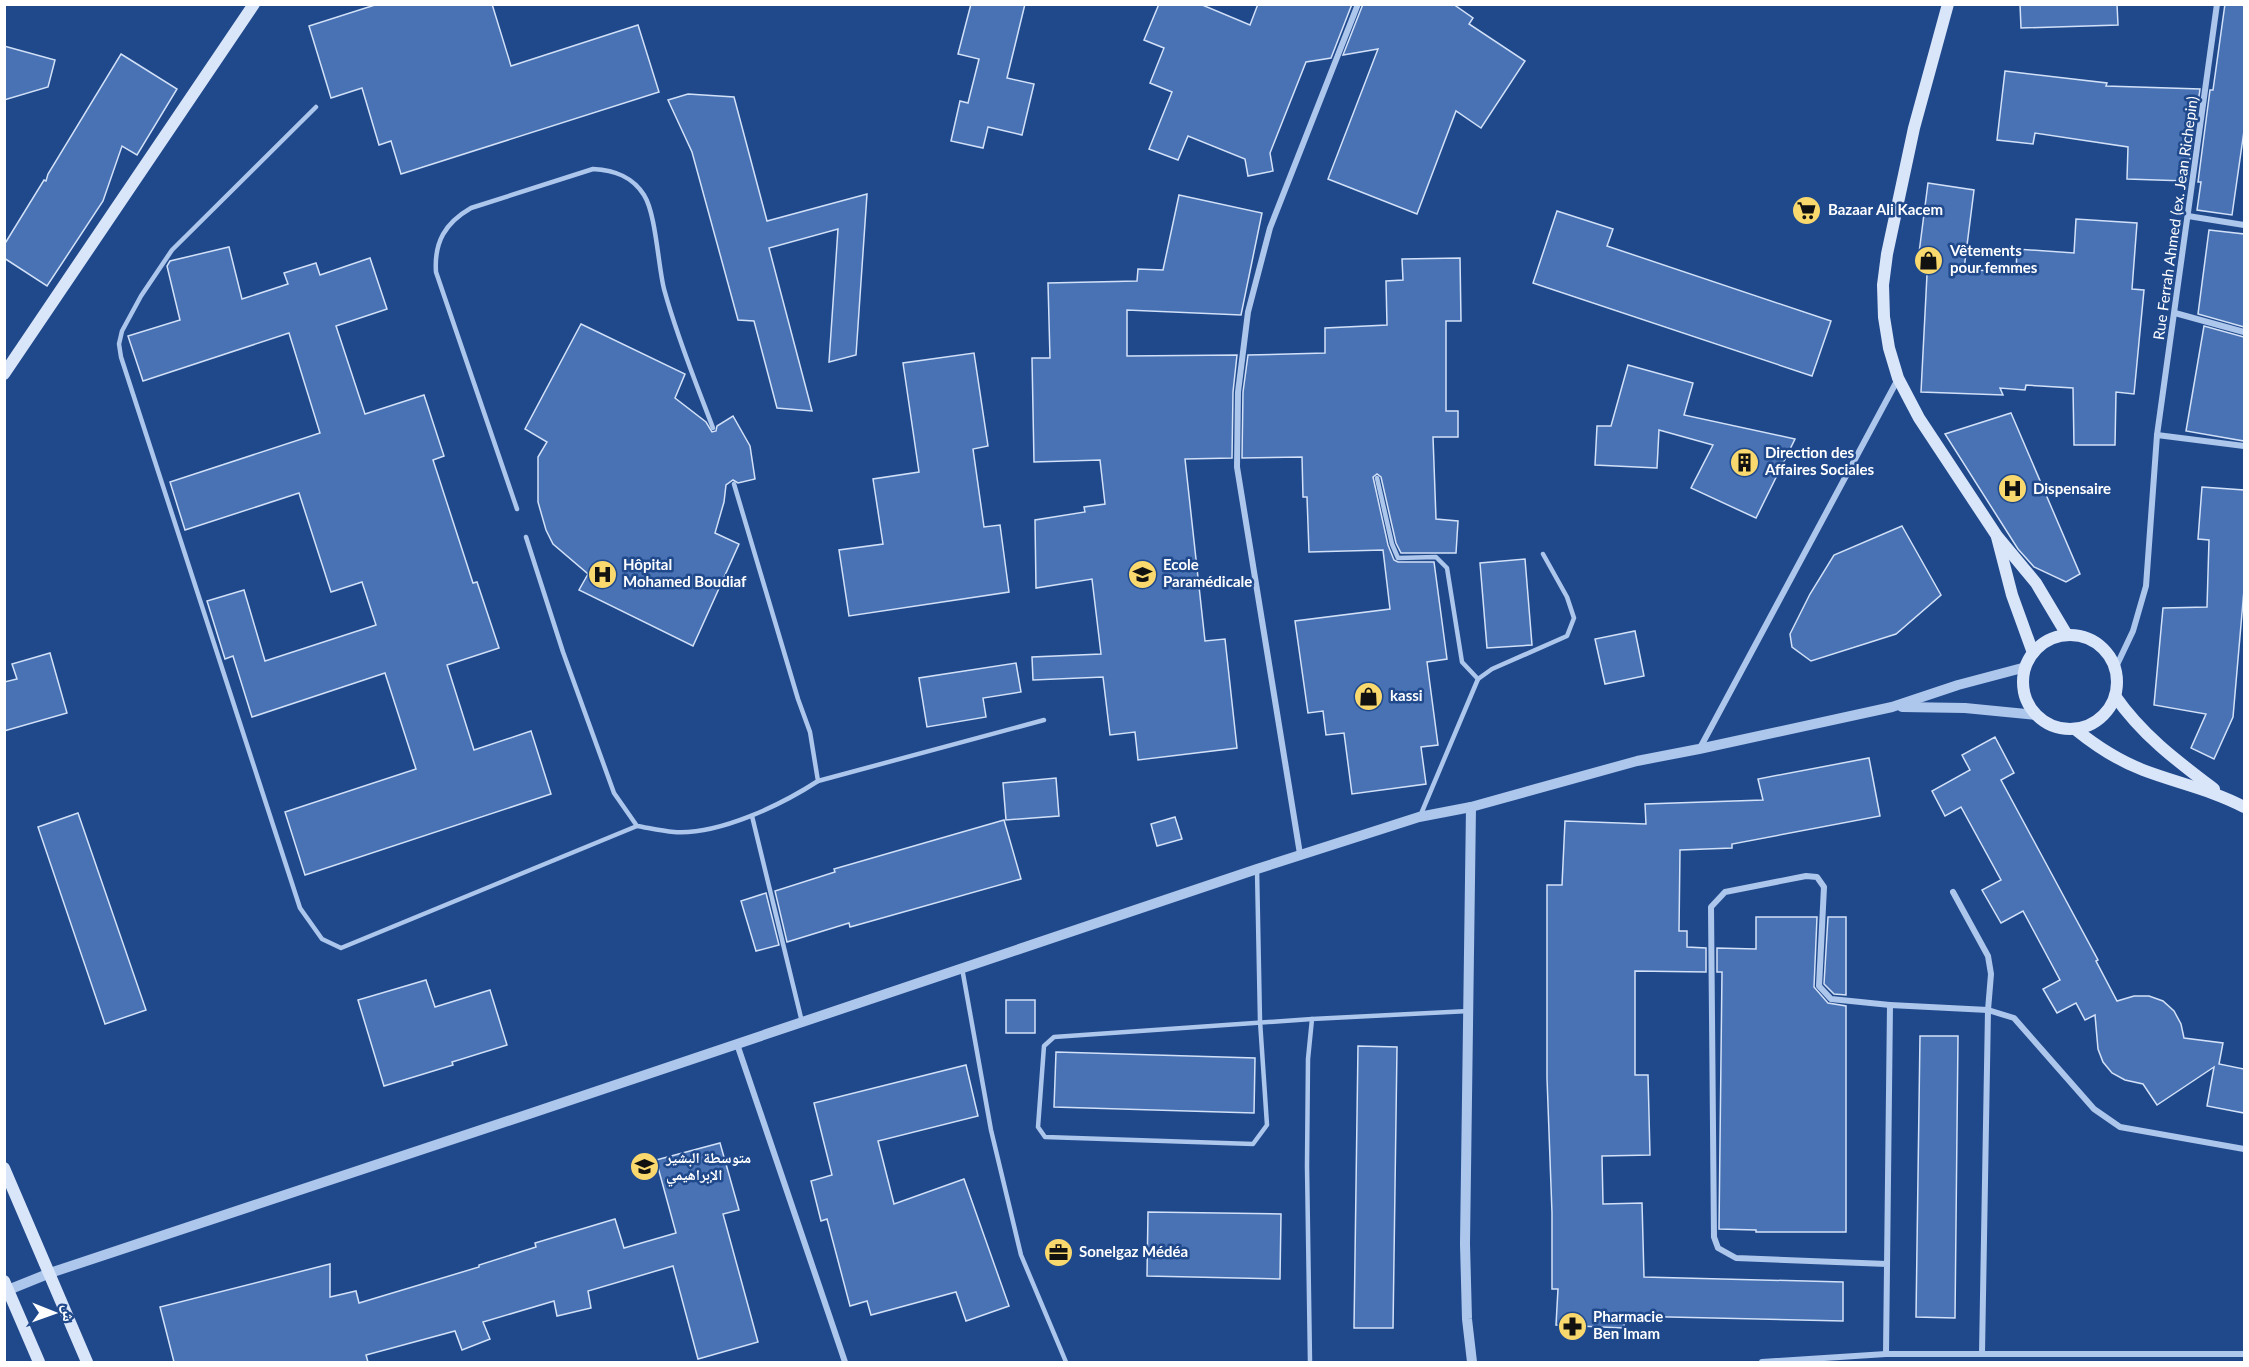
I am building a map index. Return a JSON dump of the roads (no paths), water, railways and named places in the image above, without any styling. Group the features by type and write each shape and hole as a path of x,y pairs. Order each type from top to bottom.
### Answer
{"main road":[{"path":"4,374 254,4"},
{"path":"1948,4 1914,128 1887,254 1883,285 1884,317 1889,348 1898,378 1919,418 1997,536 2036,583 2067,636"},
{"path":"1997,536 2012,595 2033,653"},
{"path":"2067,636 2079,636 2091,640 2102,648 2115,669 2117,683 2115,696 2109,709 2100,719 2088,726 2075,729 2061,728 2048,723 2029,705 2025,693 2026,667 2033,653 2048,641 2067,636"},
{"path":"2115,696 2128,716 2162,750 2222,795 2244,807"},
{"path":"2075,729 2099,748 2126,763 2144,771 2222,795"},
{"path":"4,1168 87,1362"},
{"path":"6,1288 39,1362"}],"street":[{"path":"1300,854 1237,467 1238,392 1248,312 1270,228 1358,4"},
{"name":"Rue Ferrah Ahmed (ex. Jean Richepin)","path":"2115,669 2133,631 2146,586 2157,435 2217,4"},
{"path":"2188,216 2244,225"},
{"path":"2175,313 2244,332"},
{"path":"1699,749 1898,378"},
{"path":"2157,435 2244,446"},
{"path":"6,1288 1300,854 1419,817 1471,807 1637,761 1892,707 1958,685 2026,667"},
{"path":"1892,707 1965,708 2037,715"},
{"path":"1471,807 1465,1244 1467,1319 1472,1362"},
{"path":"1887,1264 1736,1258 1718,1248 1714,1237 1711,907 1725,892 1806,876 1817,877 1824,887 1819,986 1832,999 1890,1005 1988,1010 2014,1018 2094,1109 2120,1127 2244,1149"},
{"path":"1953,892 1988,956 1991,974 1988,1010 1982,1353"},
{"path":"1886,1354 1890,1005"},
{"path":"737,1044 844,1362"},
{"path":"1762,1362 1886,1354 2244,1354"}],"lane":[{"path":"316,107 172,250 141,296 122,331 119,344 124,368 300,908 322,939 341,948 637,826 676,832 704,829 752,816 795,796 819,781 1044,720"},
{"path":"517,509 436,272 435,256 446,227 457,216 471,208 593,170 609,170 623,175 636,184 645,197 650,212 664,288 673,319 713,428"},
{"path":"1377,478 1392,544 1398,558 1436,557 1447,568 1462,662 1478,679"},
{"path":"734,484 798,699 810,732 819,781"},
{"path":"526,537 563,652 614,793 637,826"},
{"path":"1419,817 1478,679 1492,669 1567,636 1574,618 1567,597 1543,554"},
{"path":"752,816 802,1022"},
{"path":"1257,869 1260,1021 1267,1125 1253,1144 1045,1137 1038,1127 1044,1046 1054,1036 1260,1021 1469,1011"},
{"path":"962,968 991,1130 1021,1255 1066,1362"},
{"path":"1310,1362 1307,1166 1308,1059 1312,1019"}],"place":[{"name":"Bazaar Ali Kacem","path":"1807,210"},
{"name":"Vêtements pour femmes","path":"1929,260"},
{"name":"Direction des Affaires Sociales","path":"1744,462"},
{"name":"Dispensaire","path":"2012,489"},
{"name":"Hôpital Mohamed Boudiaf","path":"602,574"},
{"name":"Ecole Paramédicale","path":"1142,574"},
{"name":"kassi","path":"1369,696"},
{"name":"متوسطة البشير الإبراهيمي","path":"645,1167"},
{"name":"Sonelgaz Médéa","path":"1058,1252"},
{"name":"Pharmacie Ben Imam","path":"1572,1326"}]}
